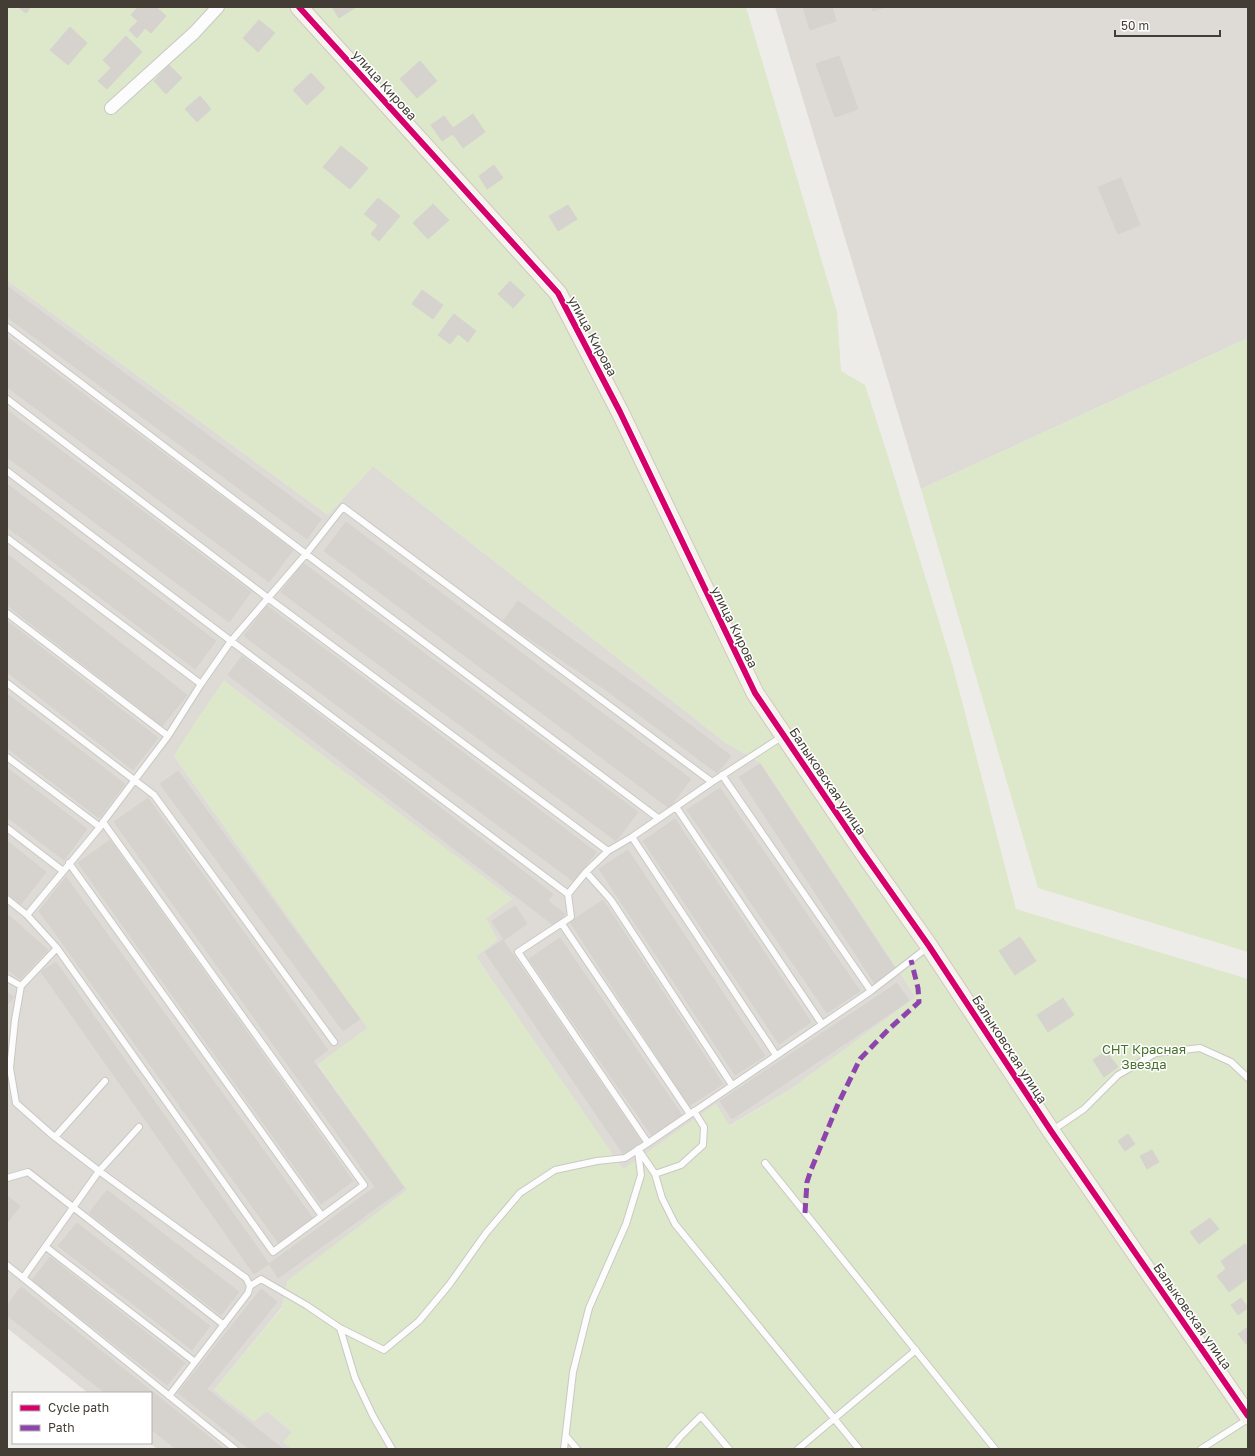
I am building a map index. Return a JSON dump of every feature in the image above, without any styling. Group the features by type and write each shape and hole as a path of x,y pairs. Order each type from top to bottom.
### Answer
{"street":[{"path":"111,108 194,33 218,7"},
{"name":"улица Кирова","path":"299,7 558,293 620,412 755,693"},
{"name":"Балыковская улица","path":"755,693 862,851 930,946 1051,1131 1248,1418"}],"lane":[{"path":"7,327 658,818"},
{"path":"7,399 268,598 608,851"},
{"path":"7,471 568,894 571,917 518,952 648,1143"},
{"path":"27,915 101,825 168,736 200,684 231,641 306,554 343,507 712,782"},
{"path":"7,538 200,684"},
{"path":"7,613 168,736"},
{"path":"7,683 154,795 334,1042"},
{"path":"568,894 586,872 608,851 632,837 722,775 783,736"},
{"path":"7,757 101,825 364,1185 273,1252 57,948 27,915 7,899"},
{"path":"722,775 871,991"},
{"path":"676,807 822,1024"},
{"path":"7,828 63,871"},
{"path":"632,837 776,1055"},
{"path":"69,864 322,1216"},
{"path":"586,872 611,900 732,1085"},
{"path":"562,924 692,1113 704,1128 703,1145 681,1165 655,1174"},
{"path":"169,1396 248,1293 250,1286 261,1279 306,1305 340,1328 384,1350 419,1321 449,1285 486,1233 520,1192 555,1170 596,1161 625,1158 871,991 930,946"},
{"path":"57,948 21,986 14,1020 10,1068 16,1103 55,1137 99,1171 246,1278 250,1286"},
{"path":"7,978 21,986"},
{"path":"1051,1131 1084,1109 1118,1075 1156,1053 1200,1048 1231,1062 1248,1078"},
{"path":"55,1137 105,1081"},
{"path":"23,1278 99,1171 139,1126"},
{"path":"638,1149 655,1174 662,1198 675,1224 859,1449"},
{"path":"564,1449 573,1372 589,1308 626,1224 641,1175 638,1149"},
{"path":"765,1163 995,1449"},
{"path":"7,1178 28,1172 224,1325"},
{"path":"46,1247 195,1362"},
{"path":"7,1265 235,1449"},
{"path":"340,1328 355,1378 373,1416 392,1449"},
{"path":"798,1449 916,1350"},
{"path":"670,1449 702,1416 729,1449"},
{"path":"1201,1449 1248,1418"},
{"path":"566,1436 577,1449"}],"shaded area":[{"path":"775,7 1248,7 1248,338 921,489"},
{"path":"7,280 328,515 373,466 726,743 761,763 916,997 791,1089 729,1126 716,1104 623,1170 476,957 486,918 512,899 224,681 174,756 368,1028 318,1065 408,1190 288,1281 282,1307 214,1390 254,1421 267,1411 292,1432 284,1442 292,1449 157,1449 151,1444 152,1392 87,1392 7,1328"}],"green space":[{"name":"СНТ Красная Звезда","path":"7,7 746,7 837,312 841,371 865,385 953,667 1016,909 1248,979 1248,1449 292,1449 283,1442 292,1432 267,1411 254,1421 214,1390 282,1308 287,1281 407,1190 318,1064 367,1028 174,756 224,681 513,899 486,918 498,940 476,957 623,1169 716,1104 730,1126 791,1089 916,997 761,763 726,743 373,466 328,515 7,280"},
{"path":"1248,338 1248,952 1038,888 921,489"}],"building":[{"path":"18,7 31,7 26,13"},
{"path":"138,7 156,7 166,16 151,33 145,28 137,38 129,30 138,21 131,15"},
{"path":"332,7 356,7 339,18"},
{"path":"803,7 832,7 836,21 810,30"},
{"path":"872,7 885,7 873,11"},
{"path":"259,20 275,33 258,52 243,38"},
{"path":"70,27 87,43 68,65 50,50"},
{"path":"126,36 142,52 107,89 98,81 111,68 103,60"},
{"path":"839,56 858,109 835,117 816,64"},
{"path":"420,61 437,81 417,98 400,79"},
{"path":"169,65 182,78 166,94 154,81"},
{"path":"311,73 325,88 307,105 293,90"},
{"path":"200,96 211,109 197,122 185,109"},
{"path":"473,114 485,132 463,148 453,134 442,141 431,125 444,116 453,128"},
{"path":"341,146 368,168 350,189 323,167"},
{"path":"494,165 503,178 487,189 479,176"},
{"path":"1121,178 1140,225 1118,234 1098,187"},
{"path":"378,198 400,216 379,241 371,234 378,225 364,214"},
{"path":"433,204 449,220 428,239 413,223"},
{"path":"568,205 577,219 558,231 549,216"},
{"path":"510,281 525,295 513,308 498,294"},
{"path":"7,286 321,519 307,539 7,317"},
{"path":"422,290 443,305 433,319 412,304"},
{"path":"454,314 476,331 468,342 458,334 450,344 438,335"},
{"path":"7,337 293,550 269,582 7,387"},
{"path":"7,410 251,592 229,622 7,457"},
{"path":"7,484 216,641 195,669 7,527"},
{"path":"346,522 691,779 669,808 324,551"},
{"path":"7,554 187,695 162,726 7,605"},
{"path":"303,563 638,812 616,841 281,592"},
{"path":"518,601 660,702 731,756 717,773 603,688 503,621"},
{"path":"267,606 596,852 574,882 244,636"},
{"path":"7,621 158,738 133,770 7,672"},
{"path":"242,656 553,894 548,901 565,914 556,927 228,675"},
{"path":"7,694 125,784 99,818 7,748"},
{"path":"760,764 896,970 875,984 739,777"},
{"path":"7,768 87,829 64,860 7,817"},
{"path":"178,771 360,1019 343,1031 160,784"},
{"path":"720,788 860,991 827,1013 687,810"},
{"path":"148,798 328,1050 313,1061 404,1188 278,1278 269,1264 375,1187 114,822"},
{"path":"675,819 811,1022 779,1044 643,841"},
{"path":"110,840 353,1181 321,1204 78,863"},
{"path":"7,841 46,872 21,904 7,893"},
{"path":"628,850 765,1056 735,1075 599,869"},
{"path":"66,877 314,1220 280,1245 39,911"},
{"path":"603,900 723,1084 689,1106 570,922"},
{"path":"515,906 527,924 504,940 492,921"},
{"path":"7,914 48,950 20,979 7,969"},
{"path":"1020,937 1036,961 1015,975 999,951"},
{"path":"560,938 682,1115 652,1136 529,959"},
{"path":"503,940 642,1143 624,1155 485,952"},
{"path":"56,962 269,1264 254,1274 41,972"},
{"path":"897,983 909,1001 732,1119 720,1101"},
{"path":"7,992 14,997 7,1005"},
{"path":"1063,998 1074,1015 1048,1032 1037,1015"},
{"path":"1106,1051 1118,1067 1104,1077 1093,1060"},
{"path":"1128,1134 1135,1144 1125,1151 1118,1141"},
{"path":"1152,1150 1159,1162 1147,1169 1140,1156"},
{"path":"107,1190 239,1292 221,1315 89,1213"},
{"path":"7,1196 20,1206 7,1223"},
{"path":"1210,1218 1219,1229 1199,1244 1190,1232"},
{"path":"77,1223 210,1326 192,1350 58,1246"},
{"path":"1245,1244 1248,1248 1248,1278 1229,1292 1217,1276 1226,1269 1221,1261"},
{"path":"50,1257 185,1363 167,1385 32,1280"},
{"path":"21,1287 224,1449 176,1449 152,1430 152,1392 104,1392 7,1315 7,1305"},
{"path":"261,1289 277,1302 207,1389 283,1449 249,1449 178,1393"},
{"path":"1241,1298 1248,1308 1238,1315 1231,1305"},
{"path":"1248,1327 1248,1343 1246,1344 1238,1334"}],"marked path":[{"path":"805,1213 807,1182 811,1170 838,1104 860,1059 888,1030 919,1002 918,988 911,960"}],"cycle path":[{"path":"299,7 558,293 620,412 755,693 862,851 929,946 1051,1131 1248,1416"}]}
